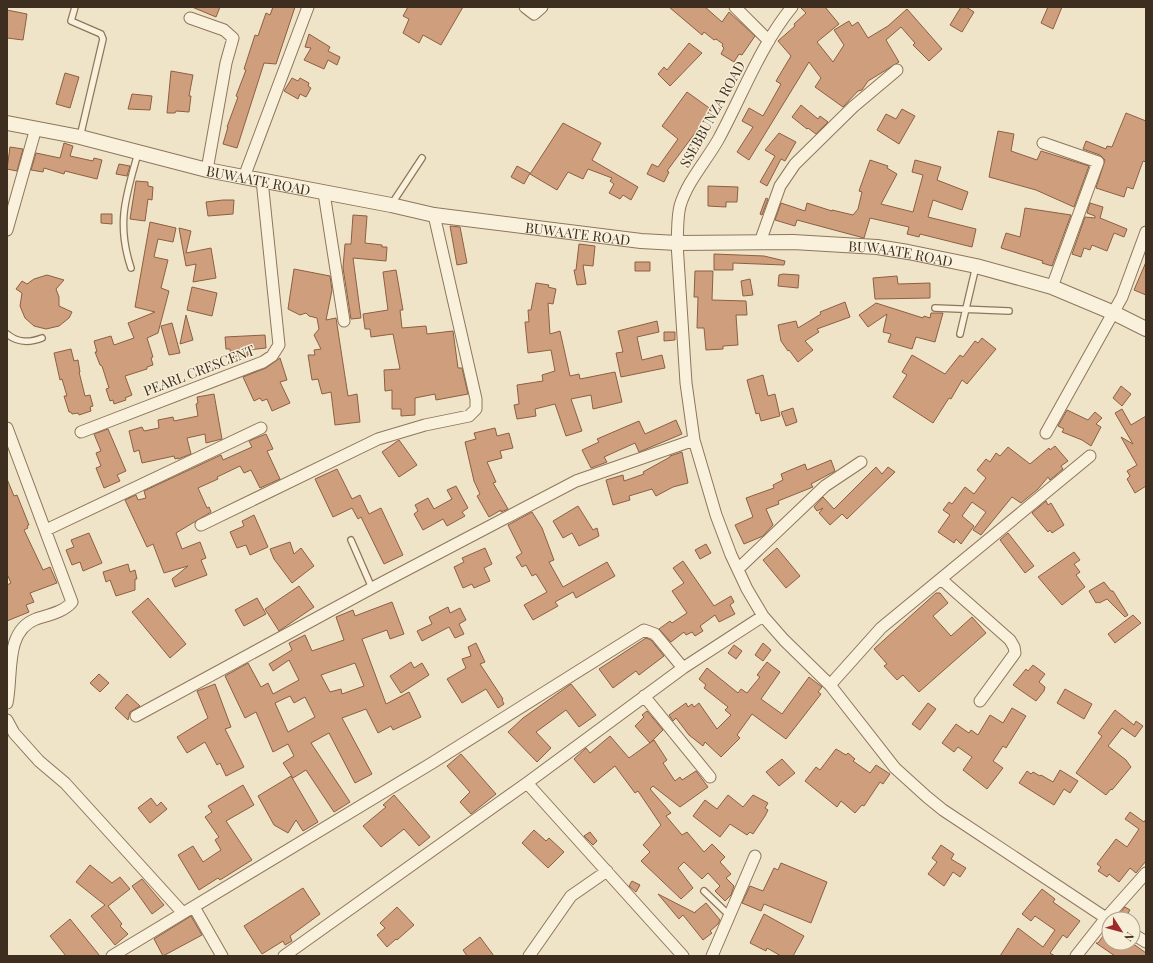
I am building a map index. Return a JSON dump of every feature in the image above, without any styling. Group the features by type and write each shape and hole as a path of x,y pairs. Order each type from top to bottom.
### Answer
{"street":[{"path":"244,177 308,7"},
{"path":"525,7 534,14 542,7"},
{"path":"735,7 769,41"},
{"name":"SSEBBUNZA ROAD","path":"792,7 769,41 730,117 686,192 680,207 677,243 686,383 694,440 716,515 731,555 747,589 763,616 784,640 830,685 896,768 943,810 1101,915"},
{"path":"190,18 224,30 233,38 226,63 207,170"},
{"path":"760,242 780,186 795,164 853,107 897,70"},
{"name":"BUWAATE ROAD","path":"7,123 80,137 207,170 391,205 434,215 641,241 677,243 760,242 877,247 976,266 1052,287 1114,313 1146,329"},
{"path":"7,230 36,128"},
{"path":"1043,143 1098,162 1052,287"},
{"name":"PEARL CRESCENT","path":"81,432 263,362 276,352 279,345 262,180"},
{"path":"324,193 344,321"},
{"path":"201,525 378,438 425,424 469,416 476,409 476,399 448,269 434,215"},
{"path":"1046,432 1122,297 1146,232"},
{"path":"7,428 72,602 63,609 27,623 19,631 11,658 7,703"},
{"path":"46,530 261,428"},
{"path":"136,716 372,588 576,481 694,440"},
{"path":"830,685 881,628 1090,456"},
{"path":"738,569 825,486 861,462"},
{"path":"941,579 1010,640 1014,647 1015,653 980,701"},
{"path":"284,956 527,783 683,668 763,616"},
{"path":"112,956 439,759 644,630 655,634 683,668"},
{"path":"644,696 710,777"},
{"path":"7,720 14,733 39,761 65,783 183,913"},
{"path":"527,783 683,956"},
{"path":"712,956 755,856"},
{"path":"530,956 571,896 607,871"},
{"path":"1114,911 1146,874"},
{"path":"194,907 222,956"},
{"path":"1076,956 1101,926"}],"lane":[{"path":"75,7 71,21 101,34 103,39 80,137"},
{"path":"130,268 122,233 125,201 138,152"},
{"path":"391,205 422,158"},
{"path":"960,334 976,266"},
{"path":"934,308 966,311 1009,311"},
{"path":"7,334 20,342 32,342 42,338"},
{"path":"351,540 372,588"},
{"path":"704,891 730,914"}],"building":[{"path":"192,7 220,7 216,17"},
{"path":"273,7 295,7 276,64 264,63 237,148 223,144 227,127 238,97 236,96 246,70 244,69 255,35 258,36 266,13 270,15"},
{"path":"408,7 463,7 441,45 423,35 419,43 403,33 409,19 403,16"},
{"path":"669,7 705,7 722,22 729,12 755,36 742,55 739,54 734,62 721,54 724,48 722,46 723,44 716,39 714,40 704,32 702,35"},
{"path":"800,7 825,7 839,24 817,42 833,62 844,45 834,30 849,21 852,26 858,22 868,38 888,26 907,9 942,49 929,61 913,45 915,43 901,27 886,40 899,62 868,81 862,90 858,91 843,107 815,87 821,78 809,62 749,160 737,152 753,127 742,121 749,108 763,116 781,84 776,81 791,56 778,41 795,26 794,24 806,13"},
{"path":"961,7 966,7 974,12 962,32 950,25"},
{"path":"1048,7 1062,7 1053,29 1041,23"},
{"path":"7,10 27,14 23,40 7,38"},
{"path":"309,34 330,47 328,51 340,57 337,65 328,60 324,69 304,60 311,48 305,47"},
{"path":"689,43 702,53 670,86 658,74 664,67 667,70"},
{"path":"171,71 193,75 189,96 191,96 189,112 176,111 175,113 167,113"},
{"path":"65,73 79,77 70,108 56,104"},
{"path":"292,78 298,81 300,78 309,83 308,86 311,88 306,97 300,94 298,99 284,91"},
{"path":"687,92 712,110 667,171 669,172 664,182 647,174 652,164 658,167 678,139 662,126"},
{"path":"132,94 152,96 150,110 128,109"},
{"path":"801,105 818,119 820,116 828,122 816,134 792,117"},
{"path":"902,109 915,116 899,144 877,130 886,114 896,119"},
{"path":"1126,113 1146,121 1146,162 1143,161 1133,189 1127,187 1124,197 1096,188 1105,160 1100,155 1083,149 1086,141 1106,149 1107,146 1112,147"},
{"path":"563,123 601,143 592,160 638,187 631,200 623,195 620,199 609,193 614,184 610,181 612,178 588,169 583,179 568,172 557,190 530,174"},
{"path":"998,131 1014,134 1011,151 1037,160 1041,151 1089,166 1074,207 1036,190 989,177"},
{"path":"779,133 796,142 785,161 781,159 767,186 760,182 775,156 765,150"},
{"path":"64,143 73,146 70,156 93,161 94,158 102,160 97,179 65,171 64,174 44,168 43,172 31,170 36,153 60,158"},
{"path":"10,147 23,149 17,171 7,169"},
{"path":"870,160 888,166 887,168 897,174 881,204 913,212 923,175 912,172 915,160 941,167 937,180 968,192 962,210 933,200 928,217 976,229 972,247 920,234 919,237 907,234 909,227 870,218 864,238 797,220 795,226 775,220 781,203 805,211 807,203 832,211 853,215 858,209 862,192 859,191"},
{"path":"119,164 130,166 127,176 116,174"},
{"path":"517,166 530,173 524,184 511,177"},
{"path":"136,181 148,182 148,186 153,187 152,200 148,199 145,221 130,219"},
{"path":"708,186 738,187 737,202 726,202 726,207 708,206"},
{"path":"766,198 768,199 762,215 760,214"},
{"path":"234,200 233,214 208,216 206,202"},
{"path":"1090,203 1103,207 1100,218 1127,229 1124,237 1114,233 1107,251 1092,245 1090,250 1084,248 1081,257 1072,254 1085,217 1095,218 1095,216 1087,213"},
{"path":"1025,208 1071,215 1052,266 1042,263 1043,261 1001,248 1006,233 1020,237"},
{"path":"101,214 112,214 112,224 101,223"},
{"path":"353,215 367,216 365,243 387,247 386,261 353,258 361,318 351,319 343,268 345,244 351,244"},
{"path":"150,222 176,228 173,242 158,239 154,257 168,260 161,288 169,291 158,333 147,338 153,357 151,358 153,365 147,367 147,369 125,376 132,395 125,398 126,400 114,404 113,400 110,401 106,389 109,388 102,366 100,365 95,352 97,352 94,341 111,336 114,345 134,338 128,323 155,312 135,307"},
{"path":"450,226 460,227 467,263 457,265"},
{"path":"179,228 191,231 186,253 211,248 216,278 193,282 196,264 186,266"},
{"path":"579,244 595,246 593,266 583,265 586,284 577,285 574,270 576,270"},
{"path":"714,254 764,256 785,261 784,265 733,263 733,270 714,270"},
{"path":"635,262 650,262 650,271 635,271"},
{"path":"1146,262 1146,295 1134,290"},
{"path":"294,269 330,276 332,290 326,320 336,318 348,396 357,394 360,422 335,425 331,392 322,394 318,379 312,380 308,355 315,355 314,350 321,349 314,335 319,329 317,318 309,316 306,313 300,315 288,309"},
{"path":"396,270 403,310 400,310 402,328 426,326 427,334 453,331 458,368 462,368 468,394 436,400 435,394 415,398 415,415 401,416 401,409 392,409 392,390 385,391 384,370 400,369 393,334 371,337 370,329 365,329 363,314 388,310 383,272"},
{"path":"695,271 713,271 712,300 746,301 747,315 736,315 738,345 723,346 723,349 706,350 704,328 697,328 698,297 694,297"},
{"path":"47,275 64,280 56,289 59,297 59,306 72,312 69,318 59,326 46,329 34,326 25,318 20,306 22,293 16,289 22,281 27,284 34,279"},
{"path":"779,275 799,275 798,288 778,286"},
{"path":"897,276 898,284 930,283 930,298 875,299 873,278"},
{"path":"750,279 753,295 743,296 741,281"},
{"path":"536,283 549,285 548,287 556,289 553,304 548,303 550,334 560,331 570,376 579,374 580,379 615,372 622,402 593,409 591,395 571,399 582,431 566,436 555,404 535,409 536,416 517,419 514,405 519,404 517,385 543,381 542,375 555,371 551,350 528,353 525,322 529,322 528,310 531,310"},
{"path":"192,287 217,293 212,316 187,310"},
{"path":"845,302 850,317 817,329 819,332 805,341 813,350 798,362 781,341 778,325 796,321 798,328 821,314 820,312"},
{"path":"876,303 923,318 924,316 930,318 931,313 943,313 935,342 916,337 912,349 888,342 891,334 883,332 887,314 868,327 859,315"},
{"path":"186,315 193,340 180,344"},
{"path":"657,321 659,332 637,337 642,360 662,355 665,368 621,377 616,353 623,352 618,331"},
{"path":"172,323 180,353 169,355 161,326"},
{"path":"664,332 675,332 675,340 664,341"},
{"path":"265,335 266,348 248,350 248,356 231,357 230,349 226,349 225,337"},
{"path":"982,338 996,349 967,384 962,380 951,399 949,398 933,423 893,397 907,375 902,372 912,355 945,374 960,355 963,357 975,341 978,343"},
{"path":"71,349 74,361 78,360 79,372 85,396 90,395 93,406 90,407 91,411 79,415 78,413 72,414 69,412 64,396 67,396 62,379 60,380 54,353"},
{"path":"280,358 287,380 280,382 290,403 272,411 267,399 262,401 260,398 254,401 243,377 266,368"},
{"path":"763,375 768,396 775,394 780,416 761,421 759,413 756,414 747,380"},
{"path":"1121,386 1131,394 1122,406 1113,398"},
{"path":"214,394 222,439 206,443 205,434 187,438 191,454 178,459 175,459 174,456 142,463 139,450 134,452 129,431 142,427 144,431 159,428 158,420 173,417 174,421 198,416 196,404 198,403 197,397"},
{"path":"793,408 797,422 786,426 781,412"},
{"path":"1122,409 1131,425 1146,416 1146,486 1135,493 1127,479 1130,476 1127,471 1137,465 1121,437 1133,444 1115,413"},
{"path":"1067,410 1088,420 1095,412 1102,418 1096,424 1101,427 1091,446 1082,440 1062,432 1064,429 1058,426"},
{"path":"676,420 682,434 639,452 635,443 604,457 607,462 591,468 582,450 599,442 597,439 639,421 645,434"},
{"path":"495,428 497,436 509,433 513,448 500,451 502,458 487,462 496,482 493,483 508,509 501,512 501,510 489,517 477,496 480,494 474,481 465,442 476,439 474,433"},
{"path":"108,429 126,471 117,475 120,481 104,488 96,468 101,466 96,453 101,451 94,434"},
{"path":"266,434 273,449 267,451 280,479 260,488 251,470 244,473 240,466 217,477 218,479 198,488 207,508 209,507 211,512 176,533 182,549 200,542 206,558 201,560 207,575 175,587 172,579 188,566 164,573 153,544 147,547 125,500 136,495 138,500 146,498 144,491 221,455 223,460 252,447 249,441"},
{"path":"399,440 417,465 399,477 382,452"},
{"path":"1055,446 1068,461 1061,466 1063,469 1050,480 1048,477 1038,489 1021,503 1012,497 981,535 973,530 986,512 972,502 962,516 974,526 961,544 956,539 954,543 938,532 950,515 943,510 949,502 952,504 965,487 974,494 986,478 977,470 986,459 990,462 996,453 1000,456 1008,447 1030,464 1049,448 1050,450"},
{"path":"682,452 688,483 673,487 656,496 652,489 629,496 630,500 613,505 606,480 623,475 624,481 644,474 643,472 670,456"},
{"path":"831,460 835,471 811,484 813,487 778,501 779,504 766,509 773,525 763,536 744,544 735,525 753,517 746,498 774,488 773,485 783,480 781,474 805,464 807,470"},
{"path":"876,467 882,474 888,467 895,472 847,519 842,514 830,525 819,513 823,508 817,511 814,507 823,497 834,509"},
{"path":"337,469 352,499 360,495 369,514 381,508 403,555 384,564 361,517 358,519 352,508 333,517 315,479"},
{"path":"7,479 14,496 17,495 29,525 27,526 28,528 24,530 43,570 50,567 57,583 30,593 34,602 26,605 29,612 7,621 7,585 11,583 7,574"},
{"path":"456,486 468,508 462,512 465,516 447,526 443,519 423,530 414,514 418,511 415,505 428,498 434,509 452,499 447,490"},
{"path":"1046,501 1048,505 1051,503 1064,525 1052,533 1050,530 1048,532 1032,513"},
{"path":"578,506 593,530 597,528 599,536 579,546 572,533 563,538 553,521"},
{"path":"532,512 542,528 554,560 549,562 563,587 607,562 615,576 576,598 573,592 555,602 558,606 533,620 524,605 547,592 536,574 532,576 526,565 522,567 516,557 522,553 508,525"},
{"path":"254,515 268,547 250,555 246,545 237,548 230,532 244,526 242,521"},
{"path":"89,533 102,563 83,571 80,562 72,565 66,550 74,547 71,540"},
{"path":"1008,533 1034,566 1025,573 1000,540"},
{"path":"290,542 294,554 301,548 314,566 292,583 274,559 270,549"},
{"path":"706,544 711,553 700,559 695,550"},
{"path":"485,548 492,564 484,568 490,581 474,588 472,584 463,588 454,567 464,562 462,558"},
{"path":"777,548 800,576 786,588 763,560"},
{"path":"1074,552 1080,560 1074,564 1080,572 1076,575 1085,587 1062,605 1038,577"},
{"path":"683,561 714,606 731,596 734,602 730,605 735,614 719,622 715,615 700,626 703,631 695,636 692,632 686,635 684,632 671,642 659,629 670,621 672,623 687,613 672,591 684,583 673,568"},
{"path":"128,564 130,572 135,570 137,579 135,579 135,590 116,596 110,580 106,582 103,572"},
{"path":"1104,582 1111,591 1113,591 1128,615 1125,617 1107,599 1096,603 1089,591"},
{"path":"299,586 314,607 279,631 265,609"},
{"path":"936,593 940,593 948,603 933,616 951,636 972,617 986,633 919,692 903,675 897,680 884,666 887,664 874,649"},
{"path":"148,598 186,644 170,658 132,612"},
{"path":"257,598 266,614 244,626 235,610"},
{"path":"392,602 404,634 390,639 387,630 362,639 386,704 409,692 421,717 393,730 391,726 378,733 366,709 342,718 372,774 355,783 329,733 311,743 350,802 334,812 306,770 293,778 283,763 294,756 288,744 273,752 256,712 245,718 225,676 248,663 261,687 268,683 273,694 299,680 289,660 273,671 269,664 292,650 289,643 305,635 312,651 344,640 336,617 353,610 355,616","holes":["355,663 364,686 342,694 341,689 330,692 321,675","290,696 294,703 305,697 315,717 288,732 275,703"]},
{"path":"448,607 450,613 460,608 466,620 459,624 464,634 455,638 449,627 422,641 417,631 432,624 429,617"},
{"path":"1133,615 1141,623 1115,643 1108,634"},
{"path":"646,638 651,640 664,656 639,675 636,671 613,688 599,669"},
{"path":"476,643 485,662 480,664 503,699 504,704 498,708 486,689 462,703 447,679 466,668 462,659 471,656 468,647"},
{"path":"763,643 771,650 763,661 755,655"},
{"path":"734,645 742,651 736,659 728,653"},
{"path":"411,662 414,668 422,663 429,675 401,693 390,676"},
{"path":"767,662 780,672 761,699 782,714 809,677 822,687 818,692 821,694 786,739 752,714 737,735 740,738 721,757 705,742 703,746 689,735 676,718 673,721 669,715 686,703 688,707 692,704 694,707 699,703 717,729 731,715 725,710 728,707 704,688 706,685 699,679 707,668 738,693 741,689 747,693 760,677 757,675"},
{"path":"1033,665 1045,674 1039,682 1045,687 1044,691 1036,701 1013,685 1026,669 1028,671"},
{"path":"99,674 109,683 100,692 90,683"},
{"path":"215,684 231,727 225,729 244,767 226,776 220,763 217,765 205,742 187,753 177,737 208,718 197,691"},
{"path":"571,684 596,715 579,727 566,710 536,732 551,748 537,762 508,732 523,718"},
{"path":"1065,689 1092,704 1084,719 1057,703"},
{"path":"127,694 140,706 130,712 128,720 115,708"},
{"path":"928,703 936,709 920,730 912,724"},
{"path":"1012,708 1026,716 1006,748 1003,746 993,761 1003,768 987,789 963,770 972,757 958,747 954,752 942,743 956,724 969,733 971,730 978,735 990,715 1003,723"},
{"path":"1115,710 1134,725 1136,721 1143,726 1135,737 1122,728 1108,746 1126,760 1131,767 1106,795 1076,773 1102,736 1098,733"},
{"path":"647,711 663,730 650,743 635,726 644,717 642,715"},
{"path":"610,736 629,758 654,740 667,760 663,763 675,781 680,777 682,780 696,771 708,787 680,807 653,786 650,789 671,813 666,816 682,835 687,832 704,852 712,844 725,857 720,862 731,874 726,878 734,886 731,895 725,901 715,891 720,886 708,873 702,879 684,862 678,868 693,888 681,899 641,861 650,852 643,845 661,825 638,791 635,793 615,766 594,783 574,759 586,748 590,753"},
{"path":"836,749 846,755 848,753 855,759 853,761 870,773 876,765 890,774 883,784 880,782 864,806 862,805 855,813 841,801 837,807 805,781 816,767 820,770"},
{"path":"461,754 496,794 471,814 460,802 470,792 447,766"},
{"path":"782,759 795,773 779,786 766,772"},
{"path":"1060,770 1078,781 1070,793 1064,789 1054,805 1019,783 1027,771 1031,774 1033,772 1040,776 1041,775 1053,782"},
{"path":"291,776 318,822 303,831 296,820 288,833 274,825 258,796"},
{"path":"243,785 254,805 226,821 252,860 220,880 218,878 199,890 178,855 193,846 203,862 221,850 215,840 219,837 205,817 212,812 208,806"},
{"path":"394,795 430,837 419,846 404,829 381,847 363,826 386,807 383,805"},
{"path":"728,795 743,807 753,795 768,803 765,808 768,810 753,834 750,832 747,835 730,824 720,837 693,816 705,800 717,809"},
{"path":"151,798 157,806 161,802 167,809 150,823 138,808"},
{"path":"1130,812 1144,822 1146,819 1146,861 1136,873 1130,868 1119,882 1109,874 1107,877 1098,871 1101,867 1097,864 1116,839 1127,847 1139,829 1125,819"},
{"path":"534,830 546,841 549,838 564,852 548,868 522,843"},
{"path":"590,832 597,841 593,845 584,836"},
{"path":"941,845 954,854 951,859 966,868 960,877 953,872 944,886 928,874 937,862 932,858"},
{"path":"781,863 827,882 811,923 764,904 761,911 742,903 750,886 763,891 774,868 778,870"},
{"path":"90,865 112,883 120,877 130,889 108,906 122,924 120,926 128,934 115,945 91,916 105,905 76,882"},
{"path":"142,879 164,905 152,914 132,886"},
{"path":"632,881 640,885 636,892 629,886"},
{"path":"303,888 320,914 290,936 292,941 285,945 283,941 262,954 244,926"},
{"path":"1042,889 1055,899 1053,902 1080,921 1067,938 1063,935 1050,953 1055,956 1000,956 1018,928 1043,947 1055,930 1035,916 1031,921 1022,914"},
{"path":"658,894 695,913 706,903 720,920 718,924 710,931 712,933 703,940 683,915 679,919"},
{"path":"397,907 414,925 387,947 377,935 385,928 380,923"},
{"path":"1125,907 1130,910 1129,911 1122,911"},
{"path":"764,914 804,936 793,956 781,956 767,948 766,951 750,943"},
{"path":"191,916 202,935 163,956 154,939"},
{"path":"70,919 100,956 66,956 50,936"},
{"path":"480,937 494,956 467,956 463,950"},
{"path":"1101,939 1101,946 1096,943 1098,943"},
{"path":"1141,949 1146,953 1146,956 1115,956 1108,951 1141,951"}]}
